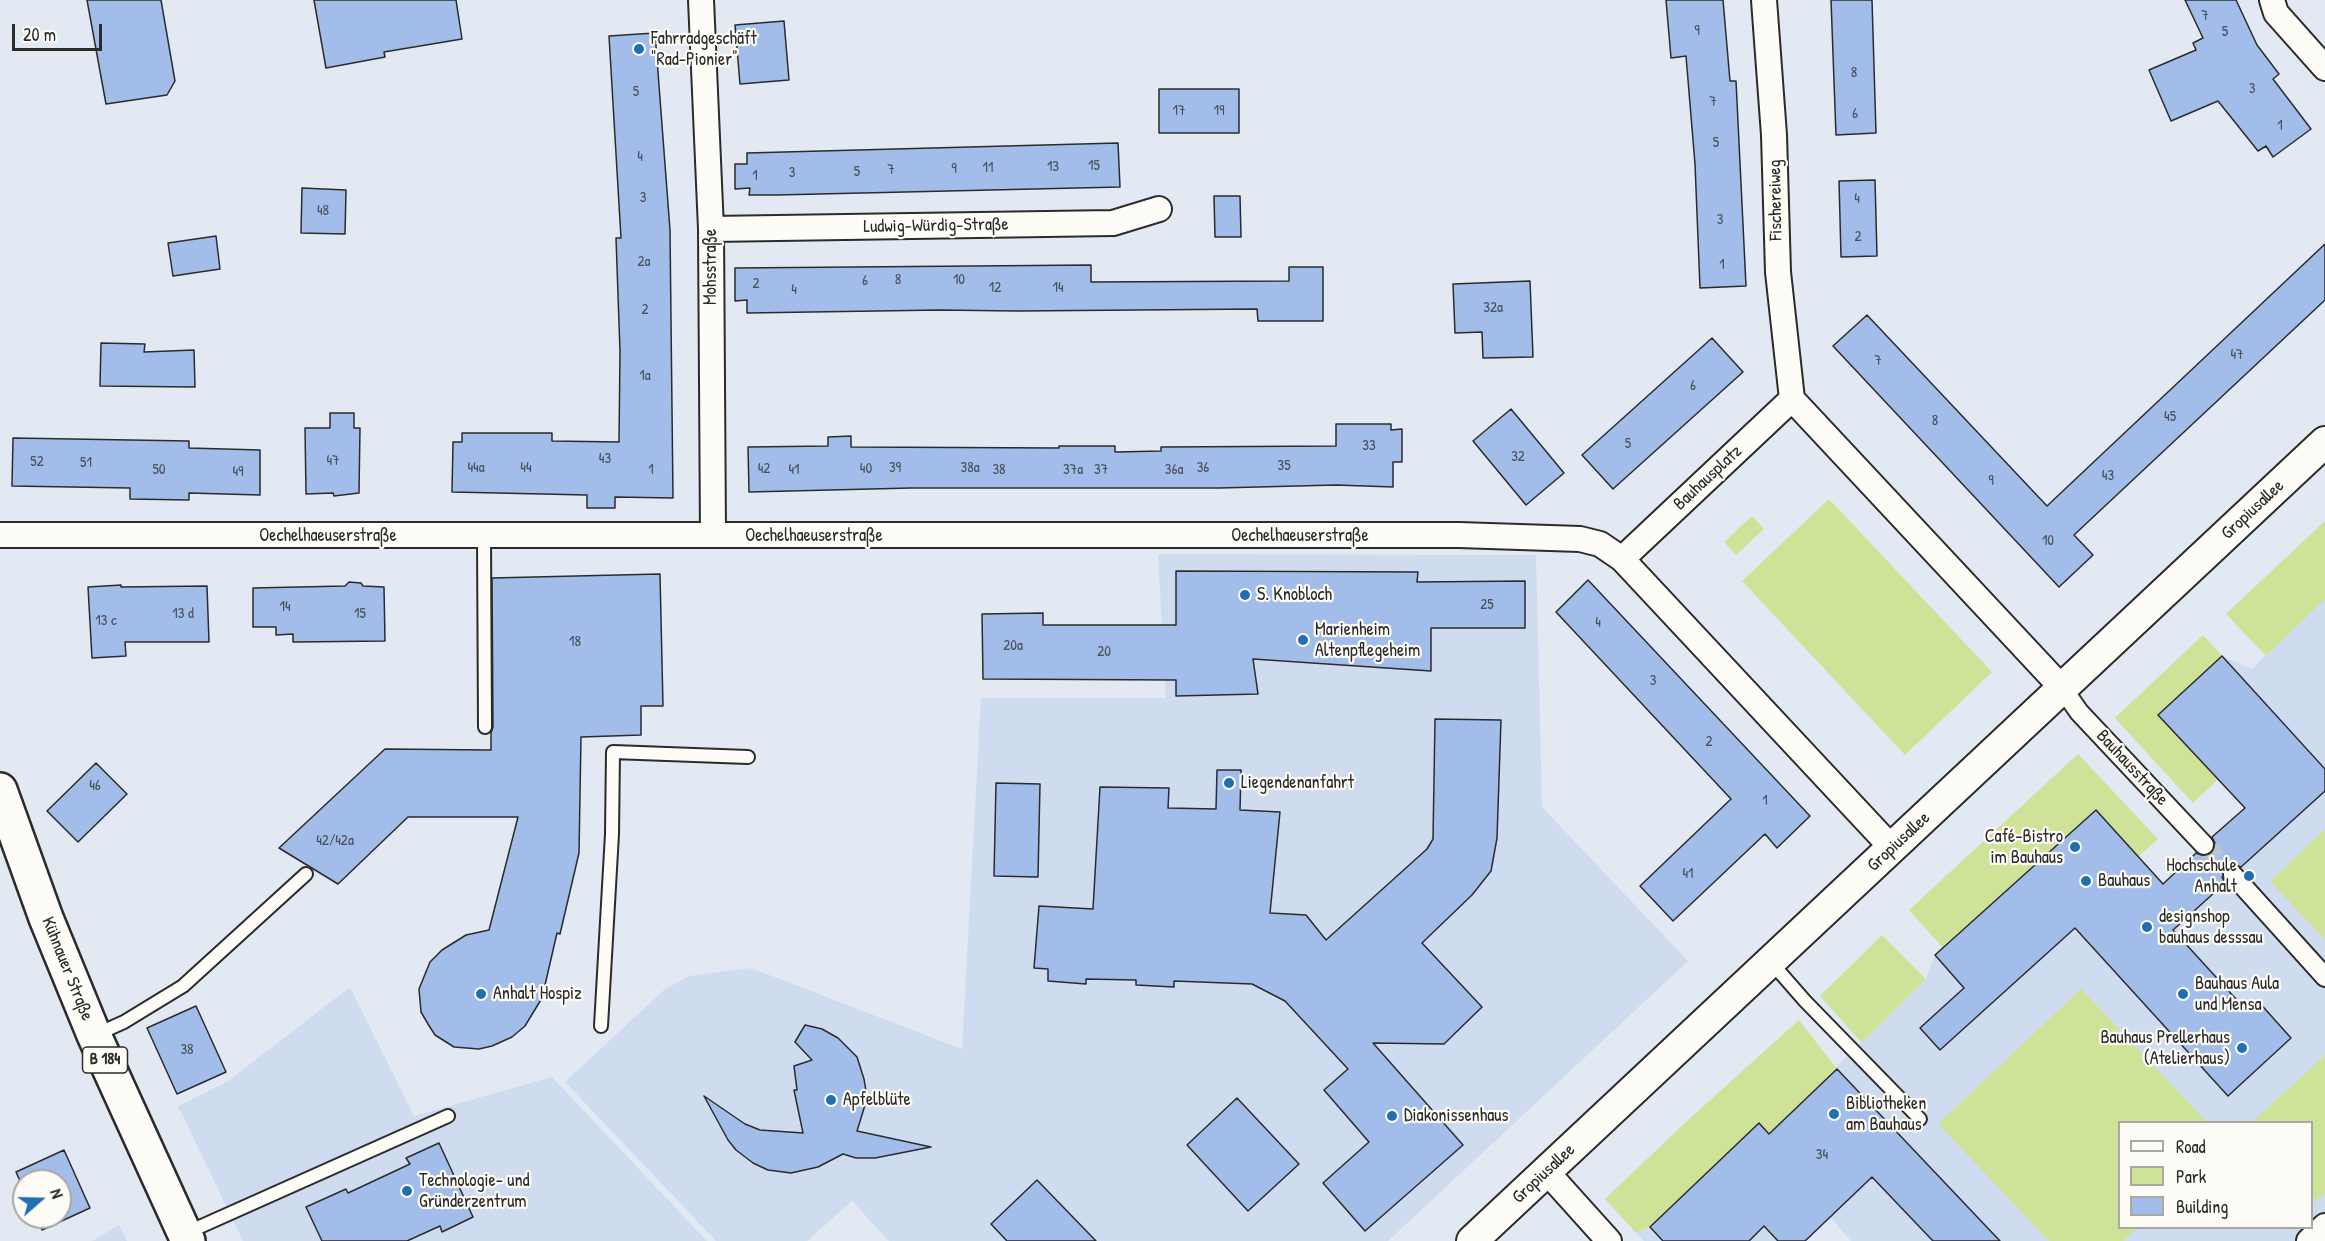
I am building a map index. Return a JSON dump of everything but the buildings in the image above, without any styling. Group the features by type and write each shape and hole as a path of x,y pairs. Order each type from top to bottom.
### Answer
{"main road":[{"name":"Kühnauer Straße","path":"0,790 46,918 94,1035 187,1237"}],"street":[{"name":"Mohsstraße","path":"702,0 711,229 713,534"},
{"name":"Fischereiweg","path":"1764,0 1774,135 1778,272 1792,399"},
{"path":"2272,0 2276,13 2325,68"},
{"name":"Ludwig-Würdig-Straße","path":"711,229 1113,223 1159,209"},
{"name":"Bauhausplatz","path":"1622,559 1792,399"},
{"path":"1792,399 2063,688"},
{"name":"Gropiusallee","path":"1472,1241 2325,442"},
{"name":"Oechelhaeuserstraße","path":"0,535 713,534 1123,537 1459,535 1580,540 1600,544 1622,559"},
{"path":"1622,559 1892,848"},
{"name":"Bauhausstraße","path":"2063,688 2076,708 2204,845"},
{"path":"2233,875 2325,976"},
{"path":"1546,1171 1609,1241"},
{"path":"2309,1241 2325,1226"}],"lane":[{"path":"484,536 485,727"},
{"path":"601,1026 612,834 613,752 748,757"},
{"path":"94,1035 124,1022 183,986 306,874"},
{"path":"1770,962 1920,1119"},
{"path":"187,1237 448,1116"}],"shaded area":[{"name":"Hochschule Anhalt","path":"2325,521 2325,1241 1851,1241 1830,1217 1805,1241 1644,1241 1636,1233 1650,1227 1759,1123 1769,1133 1926,979 1935,955 2096,810 2161,887 2244,808 2218,779 2193,803 2115,718 2203,635 2222,656 2252,669 2266,655 2226,614"},
{"path":"1158,554 1536,555 1542,807 1688,961 1388,1241 889,1241 852,1201 807,1241 716,1241 565,1082 664,990 689,976 751,968 962,1049 981,698 1166,698"},
{"path":"350,987 414,1116 552,1077 707,1241 243,1241 178,1106 228,1081"},
{"path":"119,1225 127,1241 92,1241"}],"green space":[{"path":"1829,499 1992,672 1905,755 1742,581"},
{"path":"1752,516 1764,529 1736,555 1724,542"},
{"path":"2325,521 2325,599 2266,656 2226,614"},
{"path":"2203,635 2222,656 2159,715 2218,779 2193,803 2115,718"},
{"path":"2078,754 2158,839 2138,857 2095,810 1943,948 1909,910"},
{"path":"2325,829 2325,940 2270,881"},
{"path":"1882,935 1926,979 1862,1043 1820,996"},
{"path":"2081,989 2206,1121 2118,1121 2118,1229 2136,1229 2123,1241 2049,1241 1938,1124"},
{"path":"1799,1020 1837,1069 1769,1134 1759,1124 1650,1227 1636,1233 1605,1199"},
{"path":"2325,1055 2325,1193 2316,1201 2313,1197 2313,1121 2253,1121"}],"tunnel":[{"path":"2204,845 2233,875"}],"place":[{"name":"Fahrradgeschäft \"Rad-Pionier\"","path":"639,49"},
{"name":"S. Knobloch","path":"1245,595"},
{"name":"Marienheim Altenpflegeheim","path":"1303,640"},
{"name":"Liegendenanfahrt","path":"1229,783"},
{"name":"Café-Bistro im Bauhaus","path":"2075,847"},
{"name":"Hochschule Anhalt","path":"2249,876"},
{"name":"Bauhaus","path":"2086,881"},
{"name":"designshop bauhaus desssau","path":"2147,927"},
{"name":"Anhalt Hospiz","path":"481,994"},
{"name":"Bauhaus Aula und Mensa","path":"2183,994"},
{"name":"Bauhaus Prellerhaus (Atelierhaus)","path":"2242,1048"},
{"name":"Apfelblüte","path":"831,1100"},
{"name":"Bibliotheken am Bauhaus","path":"1834,1114"},
{"name":"Diakonissenhaus","path":"1392,1116"},
{"name":"Technologie- und Gründerzentrum","path":"407,1191"}]}
